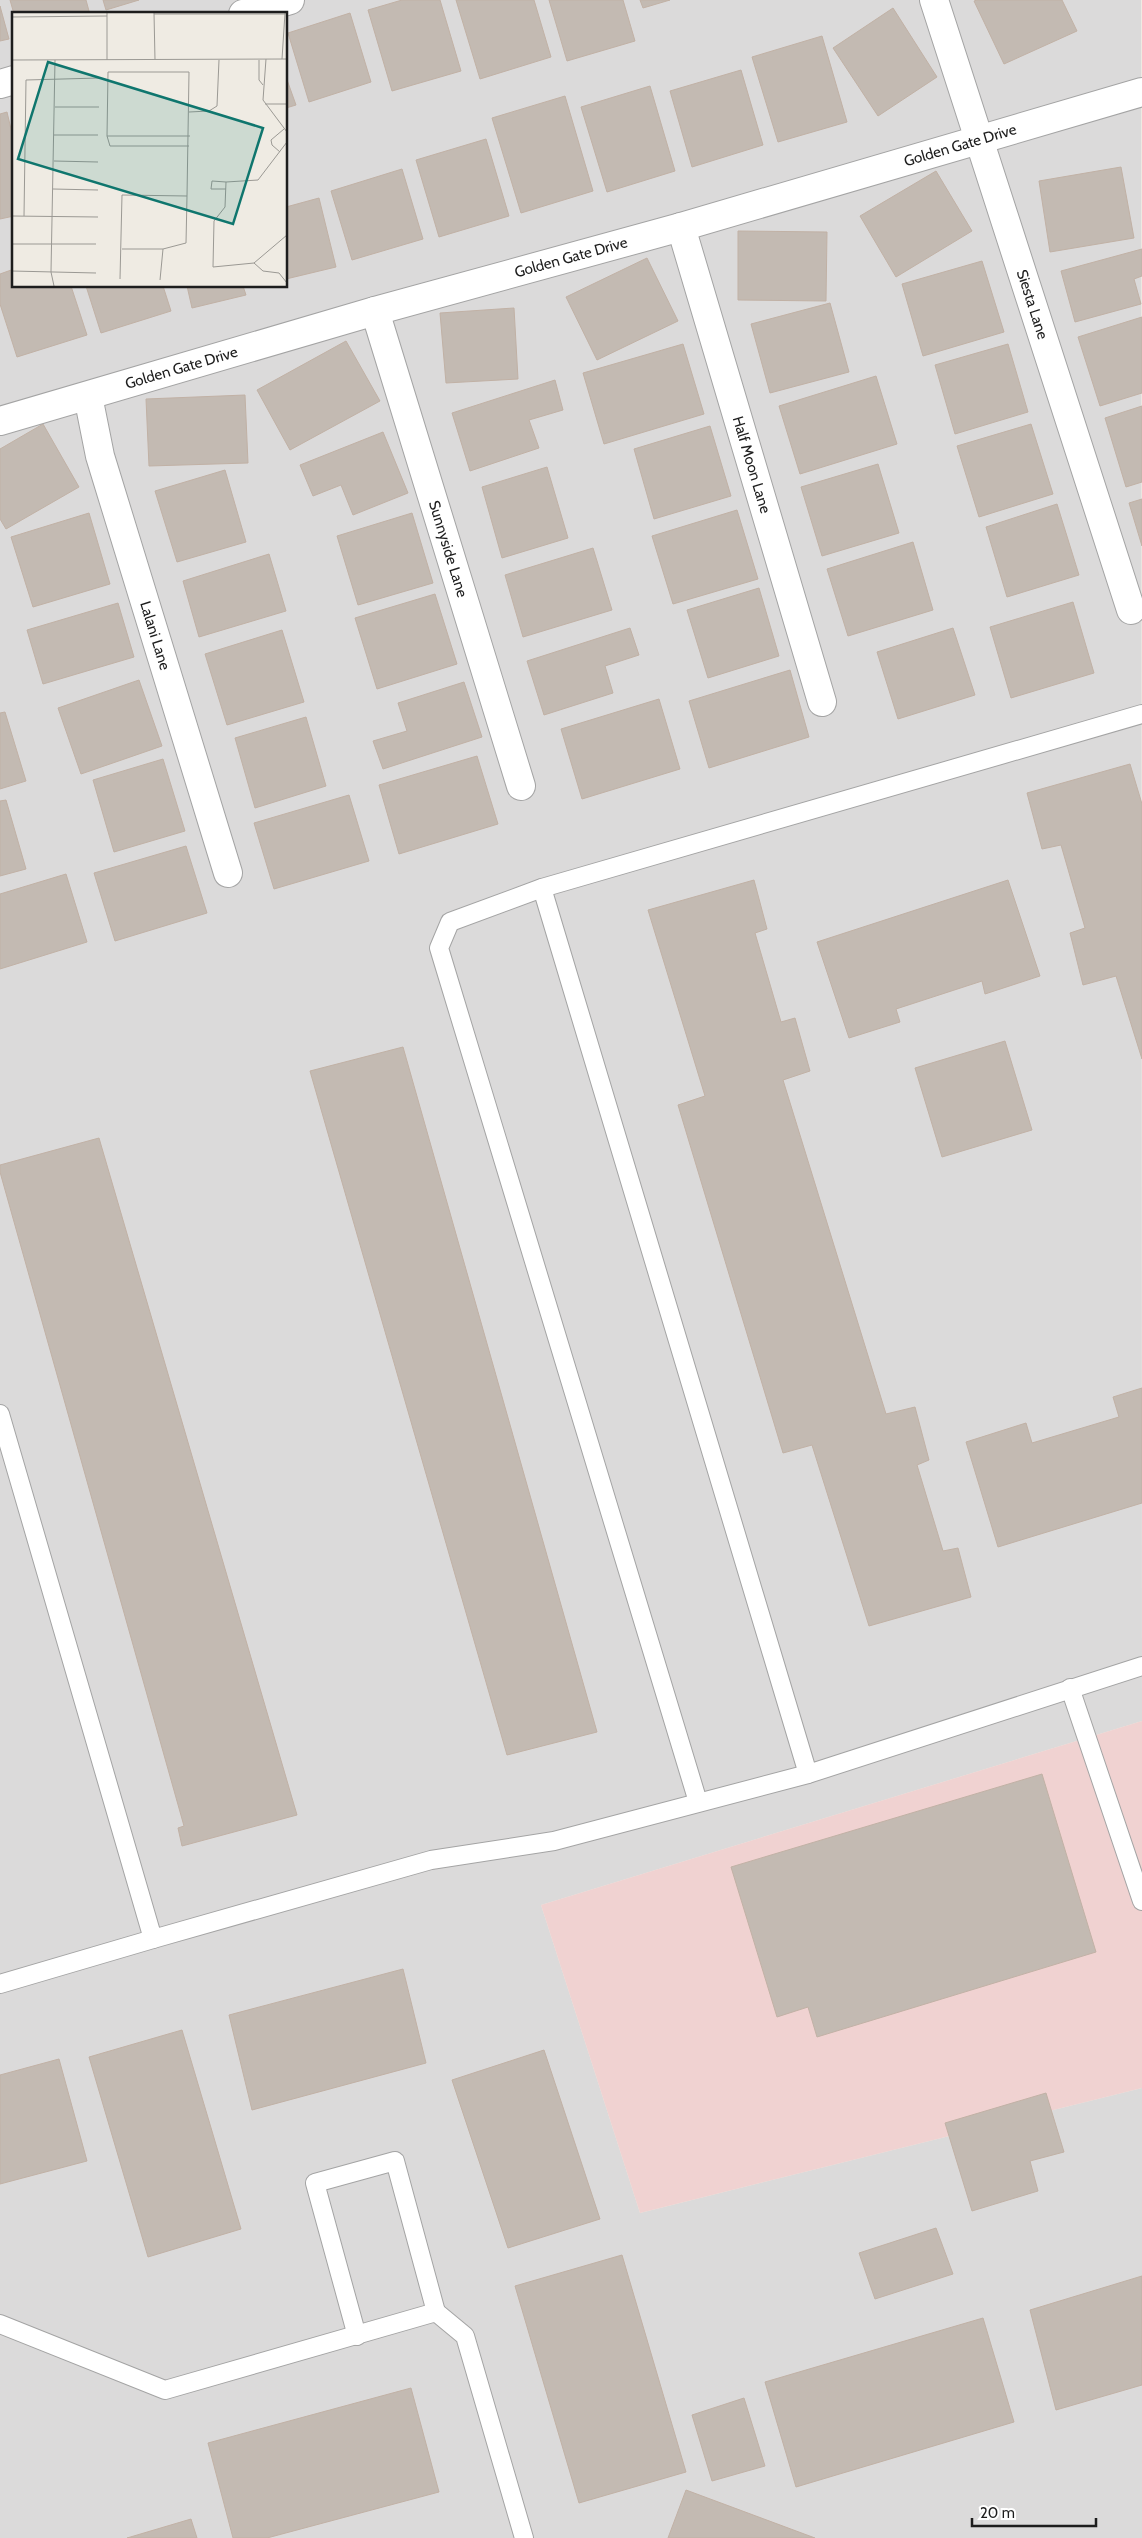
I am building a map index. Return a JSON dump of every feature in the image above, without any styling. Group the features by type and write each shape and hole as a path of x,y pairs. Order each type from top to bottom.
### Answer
{"street":[{"path":"250,12 290,0"},
{"name":"Siesta Lane","path":"934,0 1131,610"},
{"name":"Golden Gate Drive","path":"0,421 375,311 681,227 980,141 1142,92"},
{"name":"Half Moon Lane","path":"681,227 822,702"},
{"name":"Sunnyside Lane","path":"375,311 521,786"},
{"name":"Lalani Lane","path":"88,396 100,456 228,873"}],"lane":[{"path":"698,1802 439,948 450,922 542,888 1142,714"},
{"path":"542,888 808,1774"},
{"path":"0,1414 153,1940"},
{"path":"0,1984 431,1860 554,1841 808,1774 1142,1666"},
{"path":"1070,1688 1142,1901"},
{"path":"357,2336 315,2183 395,2161 436,2312 464,2336 524,2538"},
{"path":"0,2324 165,2390 436,2312"}],"shaded area":[{"path":"0,0 1141,0 1142,1721 541,1905 640,2213 1142,2088 1142,2538 0,2538"},
{"path":"1142,1721 1142,2088 640,2213 541,1905"}],"building":[{"path":"10,0 86,0 89,11 86,12 13,12"},
{"path":"103,0 139,0 106,10"},
{"path":"402,0 440,0 461,71 392,91 368,10"},
{"path":"456,0 534,0 551,57 480,79"},
{"path":"549,0 623,0 635,41 567,61"},
{"path":"640,0 670,0 643,8"},
{"path":"1062,0 1077,31 1004,64 974,1"},
{"path":"0,6 9,39 0,41"},
{"path":"893,8 937,77 878,116 833,48"},
{"path":"350,13 371,82 309,102 288,33"},
{"path":"822,36 847,122 778,142 752,57"},
{"path":"741,70 763,145 692,167 670,91"},
{"path":"288,83 296,105 288,107"},
{"path":"650,86 675,171 607,192 581,107"},
{"path":"565,96 593,191 521,213 492,118"},
{"path":"7,112 12,133 12,216 0,219 0,114"},
{"path":"486,139 509,216 439,237 416,160"},
{"path":"1121,167 1134,238 1050,252 1039,181"},
{"path":"402,169 423,239 352,260 331,191"},
{"path":"936,171 972,231 896,277 860,216"},
{"path":"319,198 336,267 288,279 288,206"},
{"path":"738,231 827,232 826,301 738,300"},
{"path":"1142,249 1142,276 1134,279 1141,304 1075,322 1061,271"},
{"path":"647,258 678,321 597,360 566,297"},
{"path":"982,261 1004,332 923,356 902,284"},
{"path":"12,270 12,288 72,288 87,335 17,357 0,304 0,274"},
{"path":"87,288 164,288 171,311 101,333"},
{"path":"187,288 244,288 246,295 192,308"},
{"path":"830,303 849,372 770,393 751,324"},
{"path":"514,308 518,379 446,383 440,313"},
{"path":"1142,317 1142,393 1100,406 1078,337"},
{"path":"346,341 380,401 290,450 257,390"},
{"path":"683,344 704,414 604,444 583,373"},
{"path":"1008,344 1028,412 955,434 935,365"},
{"path":"876,376 897,444 800,474 779,406"},
{"path":"555,380 563,410 529,420 539,448 470,471 452,413"},
{"path":"245,395 248,463 149,466 146,399"},
{"path":"1142,406 1142,482 1126,487 1105,418"},
{"path":"43,424 79,487 6,529 0,519 0,449"},
{"path":"1031,424 1053,494 979,517 957,446"},
{"path":"710,426 731,496 654,519 634,449"},
{"path":"383,432 408,493 353,515 341,485 313,496 300,465"},
{"path":"878,464 899,533 822,556 801,487"},
{"path":"547,467 568,538 502,558 482,487"},
{"path":"225,470 246,542 177,562 155,491"},
{"path":"1142,499 1142,546 1129,503"},
{"path":"1057,504 1079,575 1007,597 986,527"},
{"path":"737,510 758,579 673,604 652,536"},
{"path":"89,513 110,584 33,607 11,537"},
{"path":"412,513 433,583 358,605 337,536"},
{"path":"913,542 933,610 848,636 827,569"},
{"path":"593,548 612,610 523,637 505,575"},
{"path":"269,554 286,611 199,637 183,581"},
{"path":"759,588 779,656 708,678 687,610"},
{"path":"435,594 457,664 377,689 355,618"},
{"path":"1073,602 1094,673 1011,698 990,627"},
{"path":"118,603 134,657 43,684 27,630"},
{"path":"630,628 639,655 605,666 613,693 544,715 527,661"},
{"path":"953,628 975,695 898,719 877,652"},
{"path":"282,630 304,702 227,725 205,654"},
{"path":"790,670 809,737 709,768 689,701"},
{"path":"139,680 162,746 81,774 58,708"},
{"path":"464,682 482,737 383,769 373,741 407,731 398,703"},
{"path":"659,699 680,769 582,799 561,729"},
{"path":"5,712 26,781 0,789 0,713"},
{"path":"306,717 326,786 255,808 235,738"},
{"path":"477,756 498,824 399,854 379,785"},
{"path":"163,759 185,831 114,852 93,780"},
{"path":"1130,764 1142,804 1142,1059 1116,976 1083,985 1070,933 1085,928 1061,845 1042,849 1027,793"},
{"path":"349,795 369,861 274,889 254,823"},
{"path":"6,800 26,869 0,876 0,801"},
{"path":"186,846 207,913 115,941 94,873"},
{"path":"66,874 87,942 0,969 0,894"},
{"path":"754,880 767,929 755,933 781,1022 795,1018 810,1071 783,1080 886,1414 915,1407 929,1460 917,1465 943,1551 958,1548 971,1597 869,1626 812,1445 783,1453 678,1105 705,1096 648,910"},
{"path":"1008,880 1040,976 985,994 982,981 896,1009 900,1022 849,1038 817,942"},
{"path":"1005,1041 1032,1130 942,1157 915,1068"},
{"path":"403,1047 597,1732 507,1755 310,1071"},
{"path":"99,1138 297,1815 182,1846 178,1828 184,1826 0,1172 0,1165"},
{"path":"1142,1388 1142,1503 998,1547 966,1442 1026,1423 1032,1443 1119,1417 1113,1397"},
{"path":"1042,1774 1096,1952 817,2037 808,2007 777,2017 731,1867"},
{"path":"403,1969 426,2063 252,2110 229,2015"},
{"path":"182,2030 241,2229 148,2257 89,2057"},
{"path":"544,2050 600,2219 508,2248 452,2080"},
{"path":"59,2059 87,2161 0,2184 0,2075"},
{"path":"1046,2093 1064,2152 1030,2161 1038,2191 972,2211 945,2123"},
{"path":"936,2228 953,2274 875,2299 859,2253"},
{"path":"622,2255 686,2472 579,2503 515,2286"},
{"path":"1142,2276 1142,2385 1056,2410 1030,2310"},
{"path":"983,2318 1014,2422 796,2487 765,2382"},
{"path":"411,2388 439,2492 267,2538 233,2538 208,2443"},
{"path":"744,2398 765,2466 712,2481 692,2415"},
{"path":"686,2490 815,2538 668,2538"},
{"path":"191,2519 197,2538 127,2538"}]}
